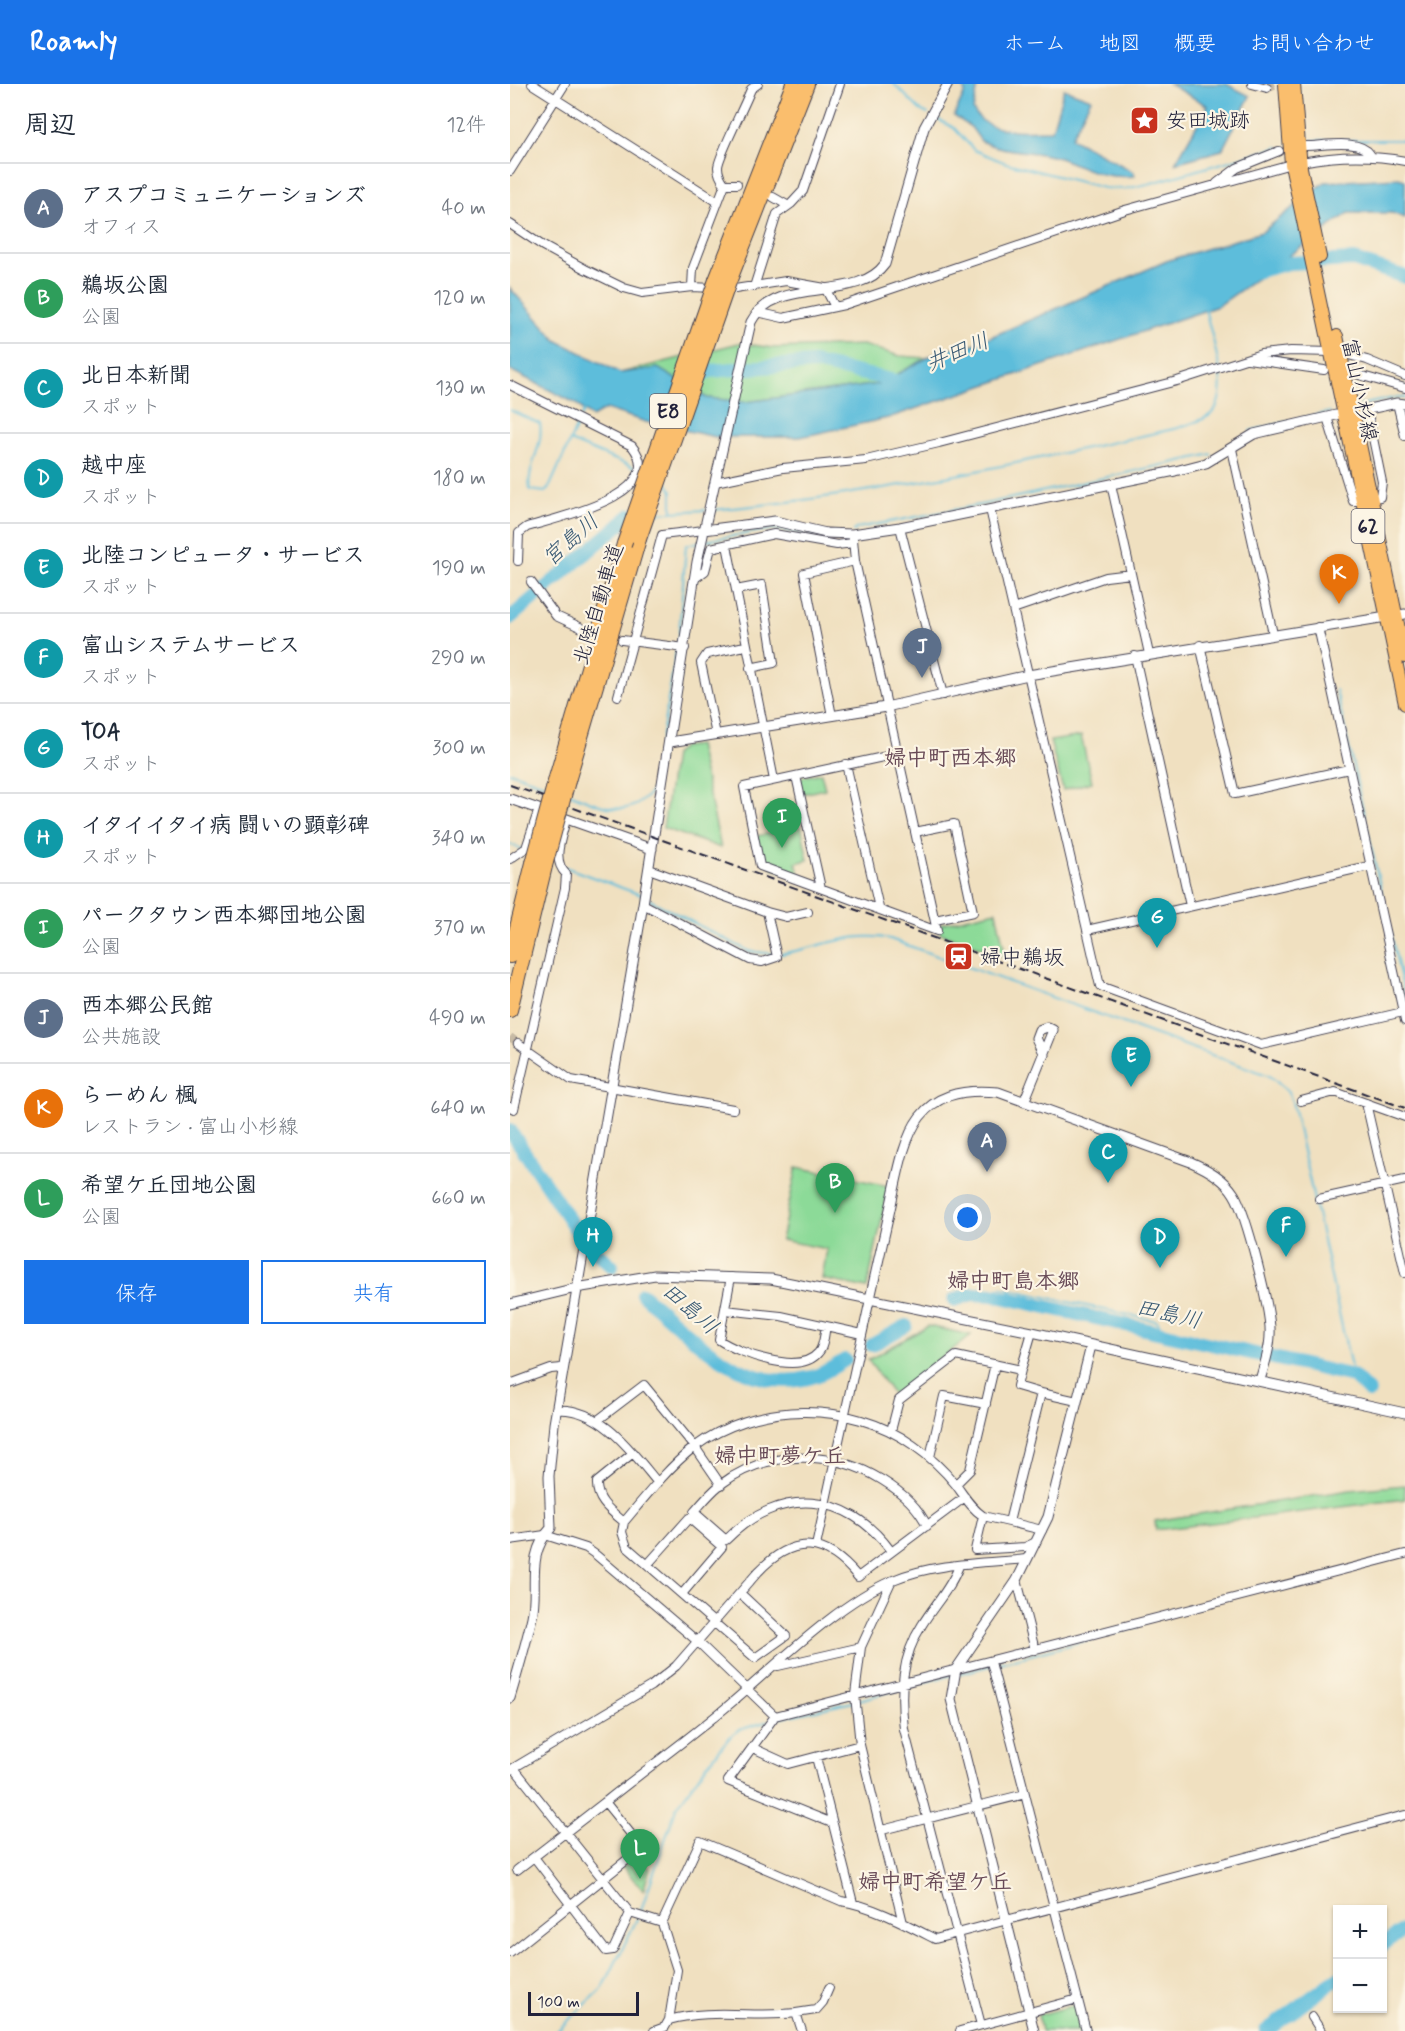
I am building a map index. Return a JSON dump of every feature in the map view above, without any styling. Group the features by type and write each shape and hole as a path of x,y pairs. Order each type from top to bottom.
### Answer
{"highway":[{"name":"北陸自動車道","path":"510,956 539,864 624,544 793,84"},
{"name":"北陸自動車道","path":"562,779 722,281 807,84"},
{"name":"北陸自動車道","path":"510,1010 539,864"}],"main road":[{"name":"富山小杉線","path":"1285,84 1296,166 1367,500 1405,657"},
{"name":"富山小杉線","path":"1294,84 1296,166"},
{"name":"富山小杉線","path":"1396,615 1405,704"}],"street":[{"path":"532,84 718,202"},
{"path":"510,171 565,84"},
{"path":"737,184 725,184 719,177 718,165 751,89 758,84"},
{"path":"754,287 777,214 803,191 840,84"},
{"path":"510,1698 533,1614 533,1562 545,1535 551,1528 549,1476 562,1368 644,904 694,579 751,322 757,312 777,299 869,278 879,273 885,264 924,128 948,84"},
{"path":"1252,84 1267,88"},
{"path":"1306,146 1356,145 1370,154"},
{"path":"1213,186 1237,168 1279,151"},
{"path":"757,312 783,318 835,307 1125,210 1327,157 1370,154 1405,161"},
{"path":"692,287 693,268 725,184"},
{"path":"773,197 786,205"},
{"path":"510,224 543,246 624,288 642,293 692,287 754,287 786,281 825,288"},
{"path":"825,288 835,307"},
{"path":"716,478 783,468 867,460 1177,381 1247,359 1291,351 1336,351 1367,360 1405,376"},
{"path":"1247,359 1324,370"},
{"path":"1352,373 1405,388"},
{"path":"510,385 632,446 640,456 641,467 636,480 608,501 528,527 519,533 518,561"},
{"path":"694,579 705,572 711,548 774,534 837,545 853,538 900,527 1206,463 1254,434 1332,416 1347,488 1353,501 1367,500 1380,497 1382,482 1366,409 1401,404 1405,436"},
{"path":"1232,449 1272,634"},
{"path":"1110,484 1149,654"},
{"path":"990,509 1100,986 1261,1045 1403,1012"},
{"path":"618,696 662,535 775,521 853,538"},
{"path":"900,527 943,695"},
{"path":"853,538 855,561 886,707 897,754 915,832 937,931 760,866 744,787 897,754"},
{"path":"727,545 745,646 774,780"},
{"path":"832,716 804,573 855,561"},
{"path":"1013,609 1106,577 1131,574"},
{"path":"531,582 556,616 582,628"},
{"path":"736,590 762,585 767,606 774,663 750,668"},
{"path":"670,742 886,707 1028,675 1135,656 1396,615"},
{"path":"1318,627 1405,1021"},
{"path":"622,640 685,648"},
{"path":"1200,645 1234,794 1349,769"},
{"path":"716,735 701,663 707,654 745,646"},
{"path":"1135,656 1190,906"},
{"path":"846,764 879,908"},
{"path":"796,776 821,888"},
{"path":"510,799 652,849"},
{"path":"510,859 526,848 539,809"},
{"path":"510,1107 514,1109 565,888 566,874 559,867 557,857 566,819"},
{"path":"915,832 954,824 973,912 935,921"},
{"path":"1087,930 1369,866"},
{"path":"649,869 767,912 786,917 808,912"},
{"path":"644,904 750,960 762,962 777,957 767,912"},
{"path":"518,1043 571,1080 733,1109"},
{"path":"1024,1102 1044,1055"},
{"path":"816,1546 904,1143 918,1119 932,1105 956,1093 977,1090 998,1092 1191,1162 1208,1169 1223,1181 1234,1192 1244,1212 1269,1320 1268,1348 1260,1380"},
{"path":"1300,1101 1335,1092 1405,1117"},
{"path":"1366,1103 1405,1273"},
{"path":"1319,1199 1405,1180"},
{"path":"510,1304 576,1288 654,1275 771,1279 1260,1380 1405,1413"},
{"path":"731,1276 719,1340 732,1348 756,1358 774,1362 806,1359 817,1356 822,1348 826,1326"},
{"path":"724,1310 781,1316 862,1334"},
{"path":"1032,1332 1017,1386 1077,1401"},
{"path":"1034,2031 951,1699 956,1670 1017,1580 1048,1517 1091,1346"},
{"path":"891,1431 899,1400 956,1356 1021,1370"},
{"path":"956,1484 970,1470 995,1364"},
{"path":"510,1384 551,1369 562,1368"},
{"path":"598,1420 644,1385 695,1447 721,1485"},
{"path":"1009,1522 1041,1392"},
{"path":"930,1457 944,1396 986,1404"},
{"path":"556,1410 598,1420 616,1434 658,1483"},
{"path":"740,1593 786,1636 755,1658 627,1547 622,1532 624,1522 658,1483 695,1447 733,1426 776,1414 808,1412 845,1417 891,1431 930,1457 956,1484 974,1510 983,1516 1042,1530"},
{"path":"624,1522 605,1506 596,1490 597,1482 633,1453"},
{"path":"891,1551 876,1531 860,1518 826,1504 798,1503 778,1506 748,1521 726,1540 694,1512 721,1485 748,1470 776,1461 814,1458 836,1461 871,1473 915,1507 927,1526"},
{"path":"662,1923 630,1913 567,1831 512,1769 651,1686 676,1666 771,1558 787,1548 816,1546 837,1555 858,1577 965,1497"},
{"path":"977,1564 975,1550 983,1516"},
{"path":"648,1564 689,1518 722,1547 682,1594"},
{"path":"510,1540 545,1535 586,1548 697,1641 775,1716"},
{"path":"975,1550 1025,1547 1036,1542"},
{"path":"832,1823 729,1781 775,1716 1405,1554"},
{"path":"517,1870 748,1688 826,1623 892,1580 916,1573 1027,1558"},
{"path":"959,1566 955,1576 920,1627 907,1660 901,1684 904,1729 981,2025"},
{"path":"892,1580 861,1647 855,1695 860,1745 903,1923"},
{"path":"1017,1580 1035,1650"},
{"path":"774,1667 861,1647"},
{"path":"991,1662 1086,2031"},
{"path":"753,1748 788,1764 860,1745"},
{"path":"816,1757 853,1903"},
{"path":"882,1830 1025,1794"},
{"path":"510,1953 571,1907 572,1902 638,1851 639,1844 604,1802"},
{"path":"667,2026 677,1970 662,1923 700,1841 841,1901 853,1903 903,1923 935,1939 1054,1909 1060,1904 1405,1815"},
{"path":"534,1857 606,1951 613,1950 630,1913"},
{"path":"654,2031 707,2013 768,2016 816,2010 823,2002 829,1988"},
{"path":"960,2031 1078,1999"},
{"path":"796,2013 802,2031"},
{"path":"1312,2017 1321,2031"}],"green space":[{"path":"739,343 773,348 863,345 900,356 927,358 879,384 745,402 707,398 620,373"},
{"path":"1081,736 1092,782 1063,790 1050,741"},
{"path":"698,745 721,848 663,828 674,755 682,747"},
{"path":"821,773 825,789 802,794 799,782 802,777"},
{"path":"801,826 808,860 796,863 800,877 769,866 762,856 757,836"},
{"path":"996,911 1006,957 940,933 939,924"},
{"path":"797,1167 889,1186 867,1288 822,1279 827,1249 781,1240"},
{"path":"928,1326 971,1335 894,1396 868,1360"},
{"path":"1405,1485 1405,1499 1156,1530 1155,1521 1350,1490"},
{"path":"635,1857 650,1869 643,1890 623,1867"},
{"path":"1076,2005 1083,2031 1041,2031 1038,2015"}],"water":[{"path":"961,84 978,86 973,110 980,118 988,124 1008,130 1052,130 1064,89 1091,99 1071,138 1134,172 1135,176 1104,175 1059,158 1000,148 981,141 971,127 954,116 965,92"},
{"path":"1169,84 1226,84 1250,96 1222,150 1175,163 1208,106"},
{"path":"1398,178 1405,180 1405,218 1392,213 1349,213 1218,306 888,418 800,437 716,437 646,422 606,409 592,417 575,403 510,370 510,288 556,340 620,373 658,368 707,398 745,402 879,384 940,351 972,345 1169,260 1262,232 1325,182"}],"waterway":[{"path":"894,84 920,110 928,114"},
{"path":"933,117 954,128 974,150 1006,163 1104,188 1125,189 1148,184 1279,147"},
{"path":"1310,140 1405,140"},
{"name":"井田川","path":"1255,272 1289,263 1354,260 1405,277"},
{"path":"711,510 829,496 946,477 1178,428 1201,420 1209,416 1218,404 1220,391 1218,362 1205,308"},
{"name":"井田川","path":"688,380 710,371 814,363 905,383"},
{"path":"1360,405 1399,397 1405,398"},
{"path":"510,410 540,424 540,441 530,473 530,490 545,492 550,486 578,423"},
{"path":"581,417 584,411"},
{"path":"1250,431 1330,412"},
{"path":"570,441 645,472"},
{"path":"854,531 857,528 985,504 1212,454"},
{"path":"665,479 672,491 672,512"},
{"path":"654,513 706,510"},
{"name":"宮島川","path":"510,618 631,515"},
{"path":"704,541 773,529 846,540 849,537"},
{"path":"569,793 603,806 624,808 634,806 653,789 679,635 686,545 699,542"},
{"path":"1336,690 1405,997"},
{"path":"510,772 550,786"},
{"path":"510,844 521,849"},
{"path":"565,867 641,895"},
{"path":"646,898 748,951 774,954"},
{"path":"780,954 848,938 890,939 1270,1076 1287,1091 1292,1101 1353,1376"},
{"name":"田島川","path":"510,1130 578,1233"},
{"name":"田島川","path":"593,1249 612,1266"},
{"path":"993,1295 998,1288 1003,1288 1157,1321 1160,1332"},
{"name":"田島川","path":"642,1294 719,1358 741,1370 763,1378 787,1381 812,1377 845,1360"},
{"name":"田島川","path":"954,1300 972,1294 993,1295 1353,1376 1369,1392"},
{"name":"田島川","path":"872,1345 906,1326"},
{"path":"958,1674 1138,1627"},
{"path":"905,1687 952,1675"},
{"path":"859,1700 900,1689"},
{"path":"780,1718 853,1702"},
{"path":"640,1913 676,1808 729,1738 739,1730 769,1721"},
{"path":"557,2031 603,1988 637,1919"},
{"path":"1387,1942 1405,1929"},
{"path":"1266,2031 1333,1982"}],"tunnel":[{"path":"1267,88 1276,84"},
{"path":"510,1037 518,1043"}],"railway":[{"path":"510,785 1405,1108"}],"place":[{"name":"安田城跡","path":"1145,120"},
{"name":"らーめん 楓","path":"1339,604"},
{"name":"西本郷公民館","path":"922,678"},
{"name":"パークタウン西本郷団地公園","path":"782,848"},
{"name":"TOA","path":"1157,948"},
{"name":"婦中鵜坂","path":"959,957"},
{"name":"北陸コンピュータ・サービス","path":"1131,1087"},
{"name":"アスプコミュニケーションズ","path":"987,1172"},
{"name":"北日本新聞","path":"1108,1183"},
{"name":"鵜坂公園","path":"835,1213"},
{"name":"富山システムサービス","path":"1286,1257"},
{"name":"イタイイタイ病 闘いの顕彰碑","path":"593,1267"},
{"name":"越中座","path":"1160,1268"},
{"name":"希望ケ丘団地公園","path":"640,1879"}],"district":[{"name":"婦中町西本郷","path":"950,757"},
{"name":"婦中町島本郷","path":"1013,1280"},
{"name":"婦中町夢ケ丘","path":"780,1455"},
{"name":"婦中町希望ケ丘","path":"935,1881"}]}
